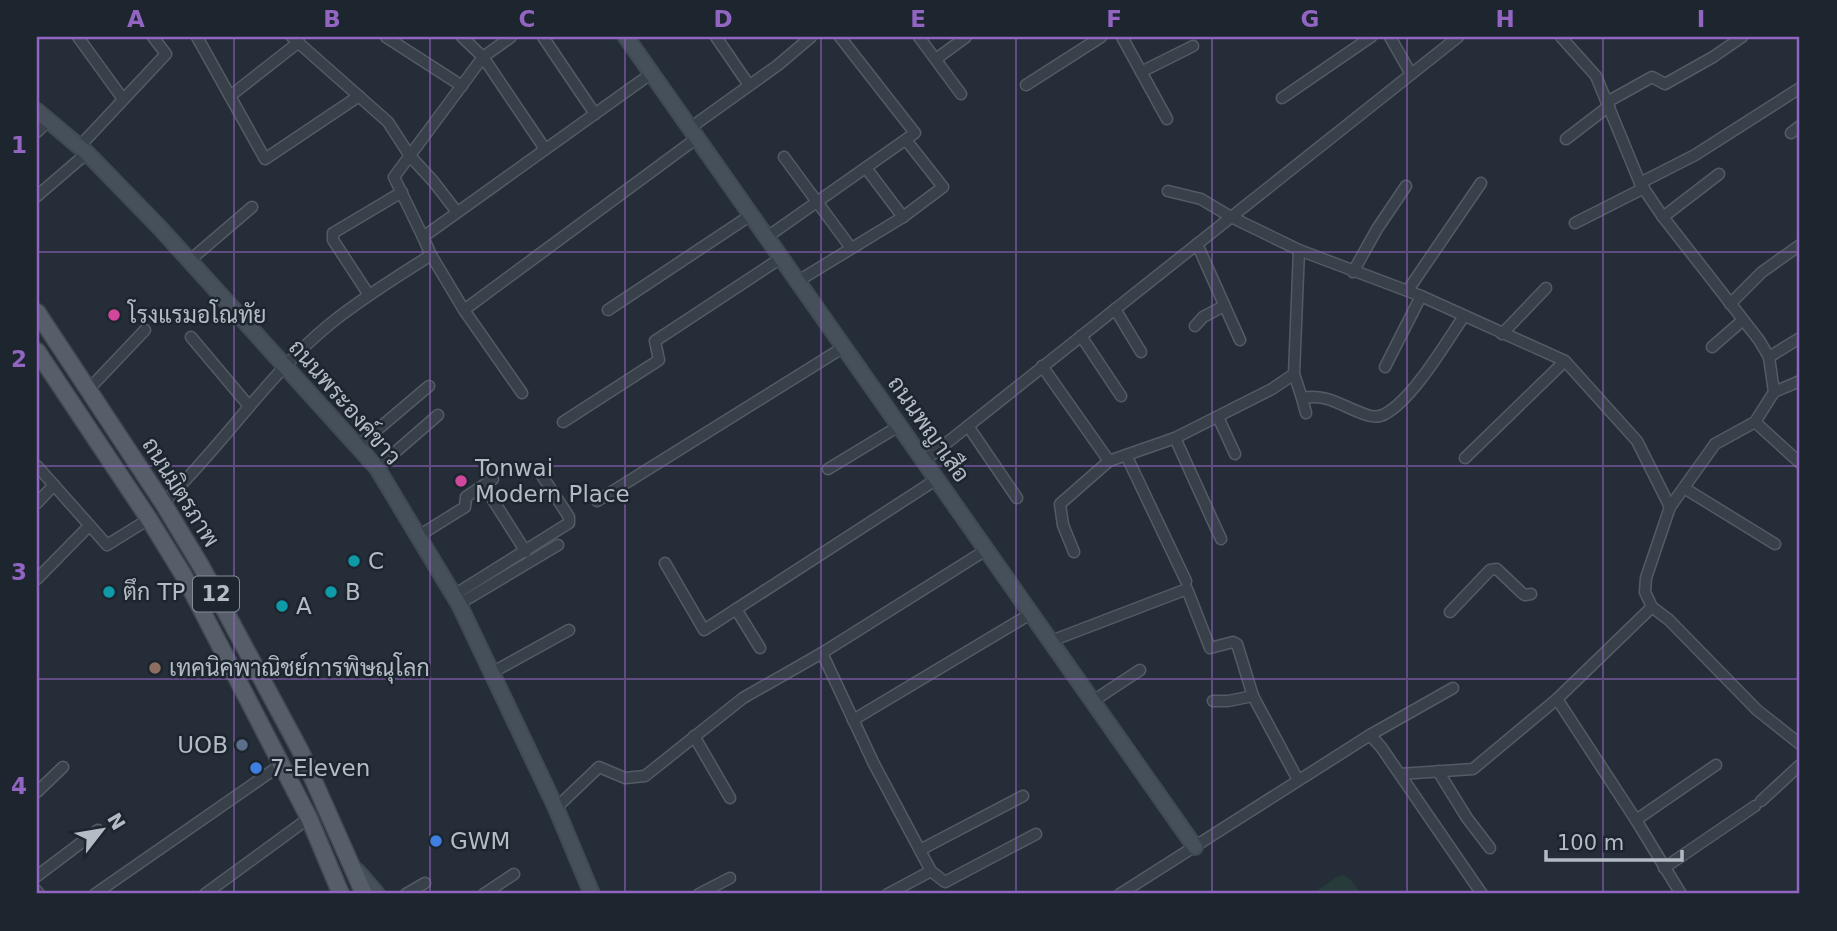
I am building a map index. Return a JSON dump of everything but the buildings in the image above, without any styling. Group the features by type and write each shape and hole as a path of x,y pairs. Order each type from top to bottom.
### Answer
{"main road":[{"name":"ถนนมิตรภาพ","path":"37,312 163,503 201,566 301,752 364,894"},
{"name":"ถนนมิตรภาพ","path":"37,351 149,519 190,588 309,818 341,894"}],"street":[{"path":"78,37 123,99"},
{"path":"37,196 83,150 123,99 166,54 153,37"},
{"path":"197,37 265,159 359,96"},
{"path":"386,37 462,86"},
{"path":"462,37 484,57 545,149"},
{"path":"511,37 484,57 394,177 432,255 464,310 522,393"},
{"path":"543,37 595,114"},
{"name":"ถนนพญาเสือ","path":"626,37 1195,847"},
{"path":"716,37 748,85"},
{"path":"464,310 694,133 748,85 778,65 811,37"},
{"path":"767,237 915,133 840,37"},
{"path":"919,37 961,94"},
{"path":"936,59 966,37"},
{"path":"1026,85 1101,37"},
{"path":"1122,37 1167,119"},
{"path":"1282,98 1371,37"},
{"path":"1390,37 1411,74"},
{"path":"924,461 1458,37"},
{"path":"1561,37 1596,76 1642,185 1663,218 1769,357 1774,392"},
{"path":"1566,139 1608,104 1652,77 1665,84 1742,37"},
{"path":"230,96 295,39 388,122 410,156 457,212"},
{"path":"1141,72 1193,46"},
{"path":"423,237 652,73"},
{"path":"1575,223 1695,155 1800,88"},
{"path":"37,132 42,116"},
{"name":"ถนนพระองค์ขาว","path":"42,116 83,150 189,261 377,468 457,600 494,672 592,894"},
{"path":"798,281 903,217 943,187 906,140"},
{"path":"784,157 851,248"},
{"path":"866,167 903,217"},
{"path":"1663,218 1719,174"},
{"path":"1408,290 1481,183"},
{"path":"1353,272 1377,229 1406,186"},
{"path":"1168,191 1201,199 1231,217 1299,250 1408,290 1565,361 1637,441 1670,507"},
{"path":"369,295 335,243 333,233 402,192"},
{"path":"189,261 252,207"},
{"path":"608,310 751,215"},
{"path":"1197,244 1240,340"},
{"path":"1730,303 1762,272 1800,244"},
{"path":"1299,250 1294,374 1306,413"},
{"path":"163,503 285,367 329,325 369,295 432,255"},
{"path":"563,422 659,360 655,341 781,258"},
{"path":"1503,334 1546,288"},
{"path":"1385,367 1421,296"},
{"path":"1195,326 1203,317 1224,306"},
{"path":"1115,309 1141,352"},
{"path":"1302,398 1326,397 1365,415 1383,415 1407,396 1464,316"},
{"path":"1712,347 1743,320"},
{"path":"88,390 145,330"},
{"path":"1081,336 1121,396"},
{"path":"191,337 249,406"},
{"path":"1769,357 1800,338"},
{"path":"597,501 844,347"},
{"path":"1465,458 1565,361"},
{"path":"1042,366 1109,461"},
{"path":"1074,552 1063,525 1060,504 1109,461 1175,438 1272,389 1294,374"},
{"path":"1799,741 1757,710 1669,620 1652,607 1645,592 1646,578 1670,507 1715,444 1755,422 1774,392 1800,381"},
{"path":"358,446 429,386"},
{"path":"377,468 438,415"},
{"path":"1218,417 1236,454"},
{"path":"1755,422 1800,463"},
{"path":"828,469 899,426"},
{"path":"968,426 1017,498"},
{"path":"1175,438 1221,539"},
{"path":"1126,455 1186,581"},
{"path":"37,466 107,545 149,519"},
{"path":"457,600 570,521 537,468"},
{"path":"419,535 465,507 466,497 493,479"},
{"path":"665,563 704,630 937,479"},
{"path":"37,503 54,485"},
{"path":"1684,488 1775,544"},
{"path":"493,500 527,552"},
{"path":"37,579 89,526"},
{"path":"457,600 558,544"},
{"path":"556,808 599,767 625,778 645,776 743,698 822,653 986,550"},
{"path":"1450,612 1490,570 1497,569 1522,593 1531,594"},
{"path":"1051,641 1187,589 1210,648 1233,642 1237,644 1253,696 1298,780"},
{"path":"1400,774 1473,769 1557,699 1652,607"},
{"path":"736,609 760,648"},
{"path":"853,720 1032,613"},
{"path":"494,672 569,630"},
{"path":"822,653 853,720 931,871 945,882 1036,834"},
{"path":"1093,701 1140,670"},
{"path":"1120,894 1370,735 1452,688"},
{"path":"1213,701 1253,696"},
{"path":"1557,699 1681,894"},
{"path":"1370,735 1482,894"},
{"path":"694,736 730,798"},
{"path":"95,894 282,764"},
{"path":"1636,820 1716,765"},
{"path":"1664,868 1758,803 1800,765"},
{"path":"37,792 63,767"},
{"path":"1438,771 1467,818 1490,848"},
{"path":"920,850 1023,796"},
{"path":"205,894 309,818"},
{"path":"37,876 98,830"},
{"path":"352,864 377,894"},
{"path":"888,894 931,871"},
{"path":"484,894 514,874"},
{"path":"699,894 730,878"},
{"path":"406,894 425,883"}],"green space":[{"path":"1343,875 1351,880 1361,894 1312,894 1337,877"}],"place":[{"name":"โรงแรมอโณทัย","path":"114,315"},
{"name":"Tonwai Modern Place","path":"461,481"},
{"name":"C","path":"354,561"},
{"name":"ตึก TP","path":"109,592"},
{"name":"B","path":"331,592"},
{"name":"A","path":"282,606"},
{"name":"เทคนิคพาณิชย์การพิษณุโลก","path":"155,668"},
{"name":"UOB","path":"242,745"},
{"name":"7-Eleven","path":"256,768"},
{"name":"GWM","path":"436,841"}]}
